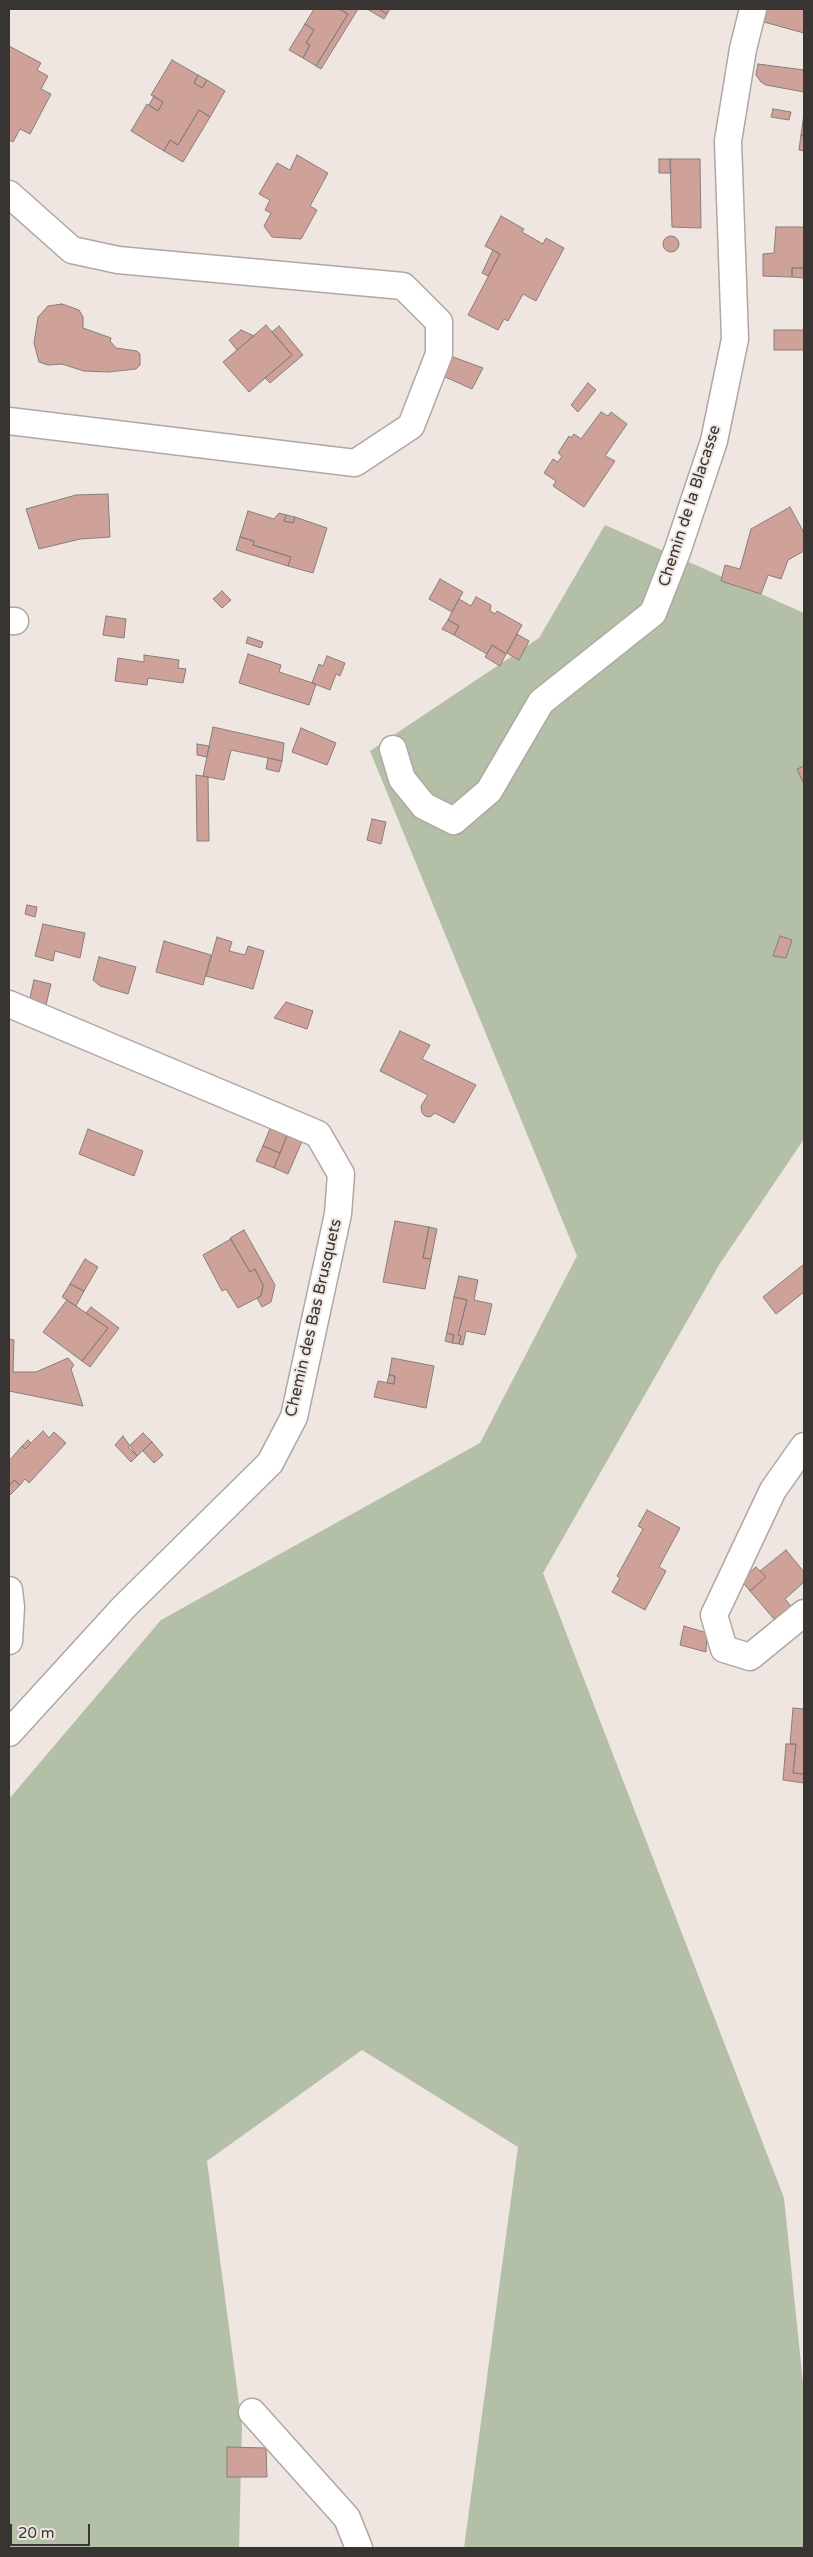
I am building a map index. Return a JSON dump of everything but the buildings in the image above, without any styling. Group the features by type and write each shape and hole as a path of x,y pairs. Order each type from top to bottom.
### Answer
{"street":[{"name":"Chemin de la Blacasse","path":"393,748 402,779 424,806 454,822 489,791 541,702 653,612 678,549 714,441 735,340 728,140 743,49 753,9"},
{"path":"9,194 72,250 118,260 402,286 439,322 439,354 411,426 354,463 9,421"},
{"name":"Chemin des Bas Brusquets","path":"9,1004 318,1134 341,1174 338,1214 294,1417 270,1463 124,1607 9,1733"},
{"path":"804,1446 773,1490 714,1615 724,1649 750,1657 804,1613"},
{"path":"9,1590 11,1607 9,1642"},
{"path":"252,2412 347,2518 359,2548"}],"green space":[{"path":"605,525 804,613 804,1139 719,1265 543,1573 784,2198 804,2393 804,2548 464,2548 518,2147 362,2050 207,2161 242,2426 239,2548 9,2548 9,1799 161,1620 480,1443 577,1256 370,751 539,638"}]}
